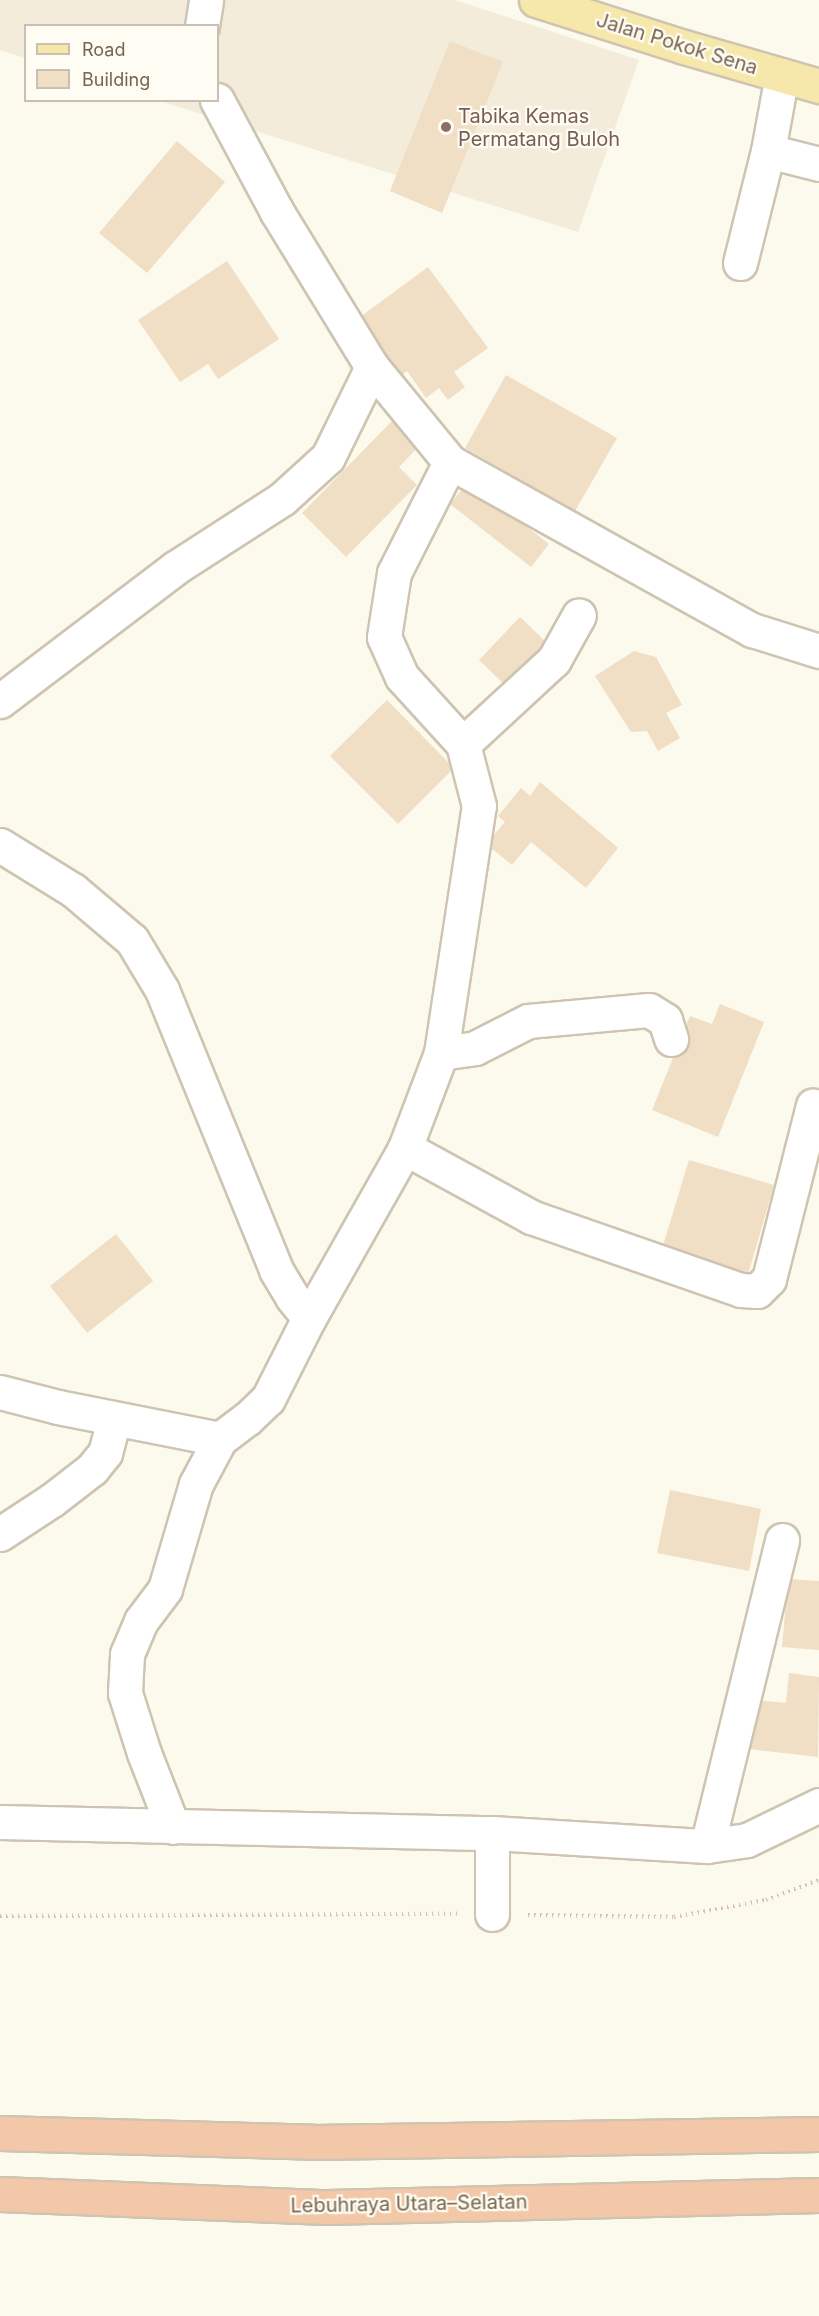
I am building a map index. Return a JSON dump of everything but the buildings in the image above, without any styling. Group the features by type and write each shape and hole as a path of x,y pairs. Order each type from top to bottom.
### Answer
{"highway":[{"path":"0,2133 314,2142 819,2134"},
{"name":"Lebuhraya Utara–Selatan","path":"0,2194 327,2207 819,2194"}],"main road":[{"name":"Jalan Pokok Sena","path":"536,0 819,86"}],"street":[{"path":"202,24 206,0"},
{"path":"740,263 768,151 782,75"},
{"path":"218,102 277,212 372,367 450,462 752,630 819,651"},
{"path":"768,151 819,164"},
{"path":"0,701 175,568 282,499 328,457 372,367"},
{"path":"173,1827 144,1753 125,1693 127,1654 141,1621 165,1588 196,1484 220,1439 247,1419 268,1399 309,1318 405,1148 441,1053 479,806 464,744 402,676 384,637 394,573 450,462"},
{"path":"464,744 554,660 579,615"},
{"path":"0,844 73,890 132,940 162,990 276,1270 292,1297 309,1318"},
{"path":"441,1053 475,1048 528,1021 649,1010 665,1020 670,1039"},
{"path":"405,1148 531,1217 741,1290 757,1291 769,1279 813,1105"},
{"path":"0,1392 114,1419 220,1439"},
{"path":"0,1534 52,1500 92,1469 105,1453 114,1419"},
{"path":"707,1846 782,1540"},
{"path":"0,1822 492,1833 707,1846 747,1840 819,1805"},
{"path":"492,1833 492,1914"}],"path":[{"path":"0,1916 492,1914 674,1917 766,1900 819,1880"}],"shaded area":[{"path":"0,0 455,0 639,60 578,232 163,102 219,102 219,24 24,24 24,58 0,50"}],"place":[{"name":"Tabika Kemas Permatang Buloh","path":"446,127"}]}
